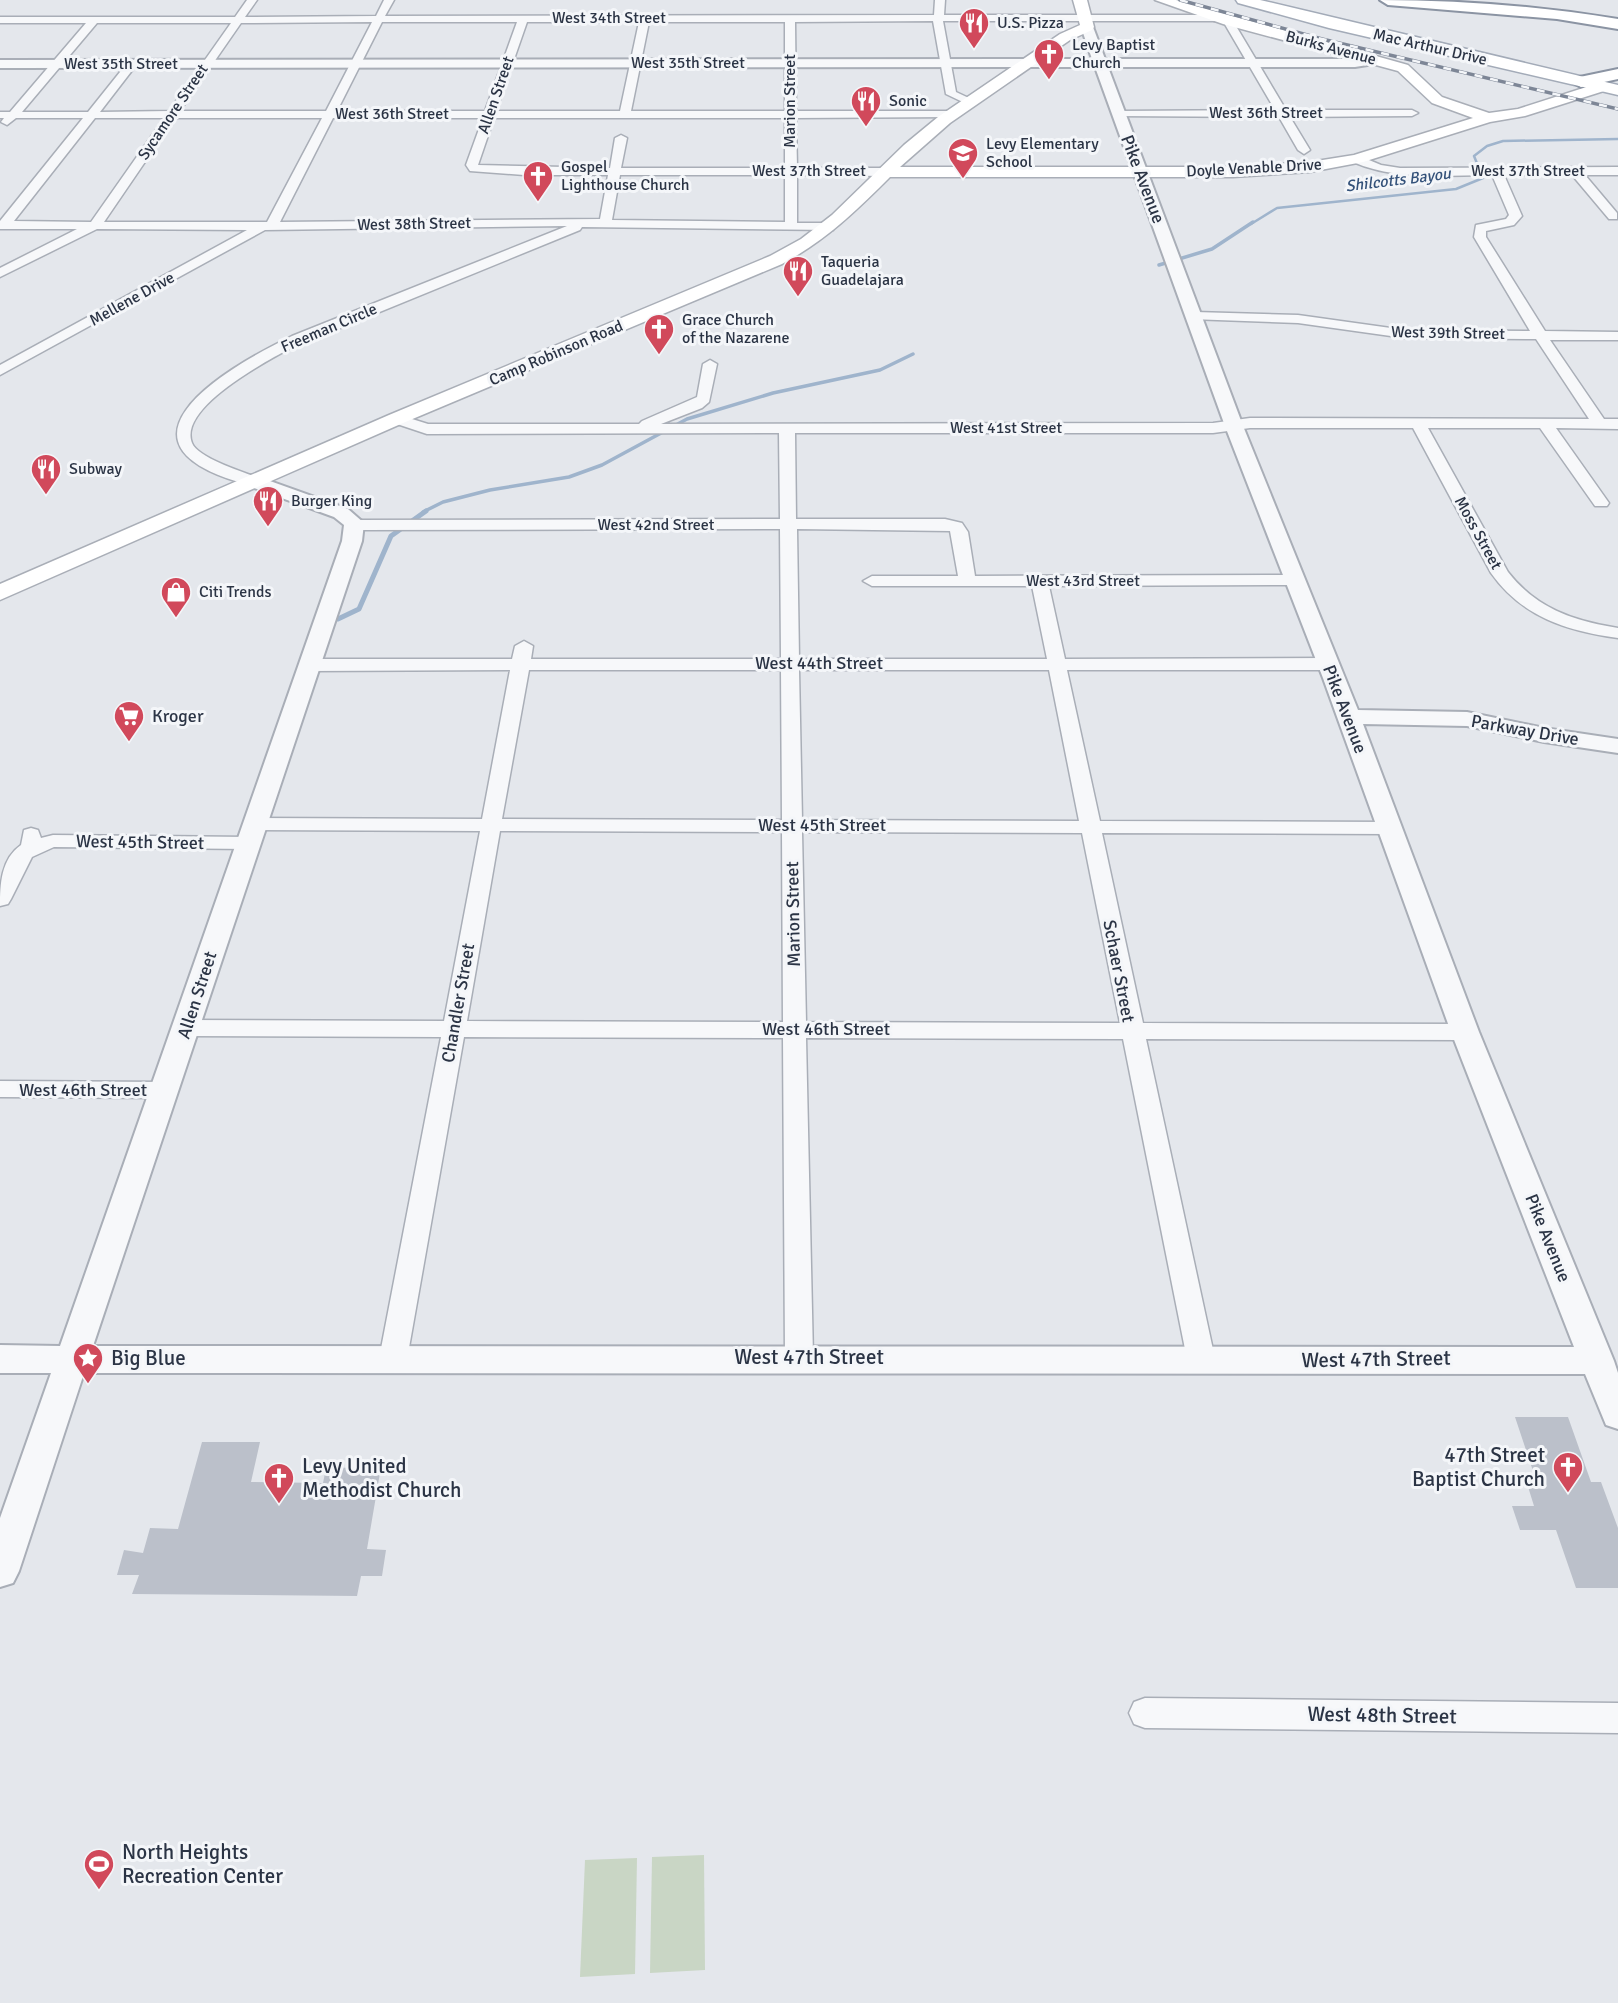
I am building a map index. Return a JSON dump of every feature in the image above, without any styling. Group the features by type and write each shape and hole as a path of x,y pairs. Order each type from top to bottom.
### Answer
{"highway":[{"path":"1388,0 1557,14 1618,24"},
{"path":"1394,0 1607,4"},
{"path":"1581,82 1618,74"}],"main road":[{"name":"Pike Avenue","path":"1080,0 1085,22"},
{"name":"Burks Avenue","path":"1162,0 1223,20 1376,60 1408,71 1437,100 1488,118"},
{"name":"Mac Arthur Drive","path":"1243,0 1329,23 1581,82 1613,87"},
{"name":"Camp Robinson Road","path":"0,593 396,419 768,264 807,243 829,227 910,148 969,102 1085,22"},
{"name":"Doyle Venable Drive","path":"1488,118 1498,110 1581,82"},
{"name":"Doyle Venable Drive","path":"1140,172 1270,170 1357,159 1488,118 1520,113 1613,87"},
{"path":"910,148 918,160 965,172"},
{"name":"West 37th Street","path":"886,172 1140,172"},
{"path":"871,188 891,184 902,177 944,172"}],"street":[{"name":"Sycamore Street","path":"95,225 252,0"},
{"path":"268,226 330,114 388,0"},
{"path":"940,0 938,24 943,64 951,94 969,102"},
{"name":"West 34th Street","path":"0,20 523,18 599,14 645,18 743,13 790,18 940,18 1010,13 1085,22 1223,20"},
{"path":"0,130 96,18"},
{"name":"Allen Street","path":"477,169 472,165 523,18"},
{"path":"625,114 645,18"},
{"name":"Marion Street","path":"790,18 791,226"},
{"path":"1223,20 1304,150"},
{"name":"Pike Avenue","path":"1085,22 1234,426 1349,717 1465,1032 1608,1361 1618,1415"},
{"name":"West 35th Street","path":"0,64 943,64 1376,60"},
{"path":"2,225 132,64"},
{"name":"West 36th Street","path":"1119,114 1412,113"},
{"name":"West 36th Street","path":"0,115 953,114"},
{"path":"605,225 621,138"},
{"name":"West 37th Street","path":"1357,159 1378,168 1400,172 1618,171"},
{"name":"West 37th Street","path":"477,169 886,172"},
{"path":"1494,171 1516,216 1510,222 1480,228 1480,237 1600,424"},
{"path":"1575,171 1613,216"},
{"name":"West 38th Street","path":"2,225 585,224 829,227"},
{"name":"Freeman Circle","path":"253,481 205,461 184,444 182,434 187,419 221,385 260,359 307,335 585,224"},
{"path":"0,273 95,225"},
{"name":"Mellene Drive","path":"0,371 268,226"},
{"name":"West 39th Street","path":"1195,316 1298,319 1405,334 1618,335"},
{"path":"642,429 697,405 704,399 710,364"},
{"name":"West 41st Street","path":"396,419 427,429 1213,428 1418,423 1618,424"},
{"name":"Moss Street","path":"1418,423 1506,582 1530,604 1562,622 1618,633"},
{"path":"1545,424 1601,503"},
{"name":"Marion Street","path":"786,429 799,1357"},
{"path":"253,481 341,513 352,519 355,525"},
{"name":"West 42nd Street","path":"355,525 945,524 956,527 960,532 967,580"},
{"name":"Allen Street","path":"0,1572 335,597 355,525"},
{"name":"West 43rd Street","path":"872,580 1294,580"},
{"name":"Schaer Street","path":"1040,582 1201,1359"},
{"name":"West 44th Street","path":"311,664 522,654 790,663 1057,663 1331,671"},
{"name":"Chandler Street","path":"393,1359 522,654"},
{"name":"Parkway Drive","path":"1331,671 1356,693 1376,702 1432,717"},
{"name":"Parkway Drive","path":"1349,717 1467,719 1544,735 1618,746"},
{"name":"Parkway Drive","path":"1367,768 1369,749 1380,737 1398,727 1432,717"},
{"name":"West 45th Street","path":"0,900 31,839 53,841 491,824 1389,828"},
{"name":"West 46th Street","path":"186,1028 1465,1032"},
{"name":"West 46th Street","path":"0,1089 166,1090"},
{"name":"West 47th Street","path":"0,1359 799,1357 1463,1358 1608,1361"},
{"name":"West 48th Street","path":"1145,1713 1618,1718"}],"green space":[{"path":"704,1855 705,1970 650,1973 652,1857"},
{"path":"637,1858 635,1974 580,1977 585,1860"}],"building":[{"name":"47th Street Baptist Church","path":"1515,1417 1568,1417 1591,1482 1601,1482 1618,1528 1618,1588 1576,1588 1556,1530 1520,1530 1512,1506 1534,1506 1525,1477 1535,1477"},
{"name":"Levy United Methodist Church","path":"202,1442 260,1442 251,1482 323,1483 326,1468 381,1467 367,1549 386,1550 382,1576 361,1576 357,1596 132,1594 139,1575 117,1575 124,1550 143,1553 150,1528 178,1529"}],"waterway":[{"name":"Shilcotts Bayou","path":"1251,224 1277,208 1456,189 1483,178 1474,156 1487,146 1503,141 1618,139"},
{"name":"Shilcotts Bayou","path":"1159,265 1212,249 1253,222"},
{"path":"423,512 443,502 490,490 569,477 602,465 687,419 773,393 880,370 913,354"},
{"path":"338,619 359,609 391,536 426,511"}],"railway":[{"path":"1180,0 1322,39 1618,109"}],"place":[{"name":"U.S. Pizza","path":"974,50"},
{"name":"Levy Baptist Church","path":"1049,81"},
{"name":"Sonic","path":"866,128"},
{"name":"Levy Elementary School","path":"963,180"},
{"name":"Gospel Lighthouse Church","path":"538,203"},
{"name":"Taqueria Guadelajara","path":"798,298"},
{"name":"Grace Church of the Nazarene","path":"659,356"},
{"name":"Subway","path":"46,496"},
{"name":"Burger King","path":"268,528"},
{"name":"Citi Trends","path":"176,619"},
{"name":"Kroger","path":"129,743"},
{"name":"Big Blue","path":"88,1385"},
{"name":"47th Street Baptist Church","path":"1568,1494"},
{"name":"Levy United Methodist Church","path":"279,1505"},
{"name":"North Heights Recreation Center","path":"99,1891"}]}
